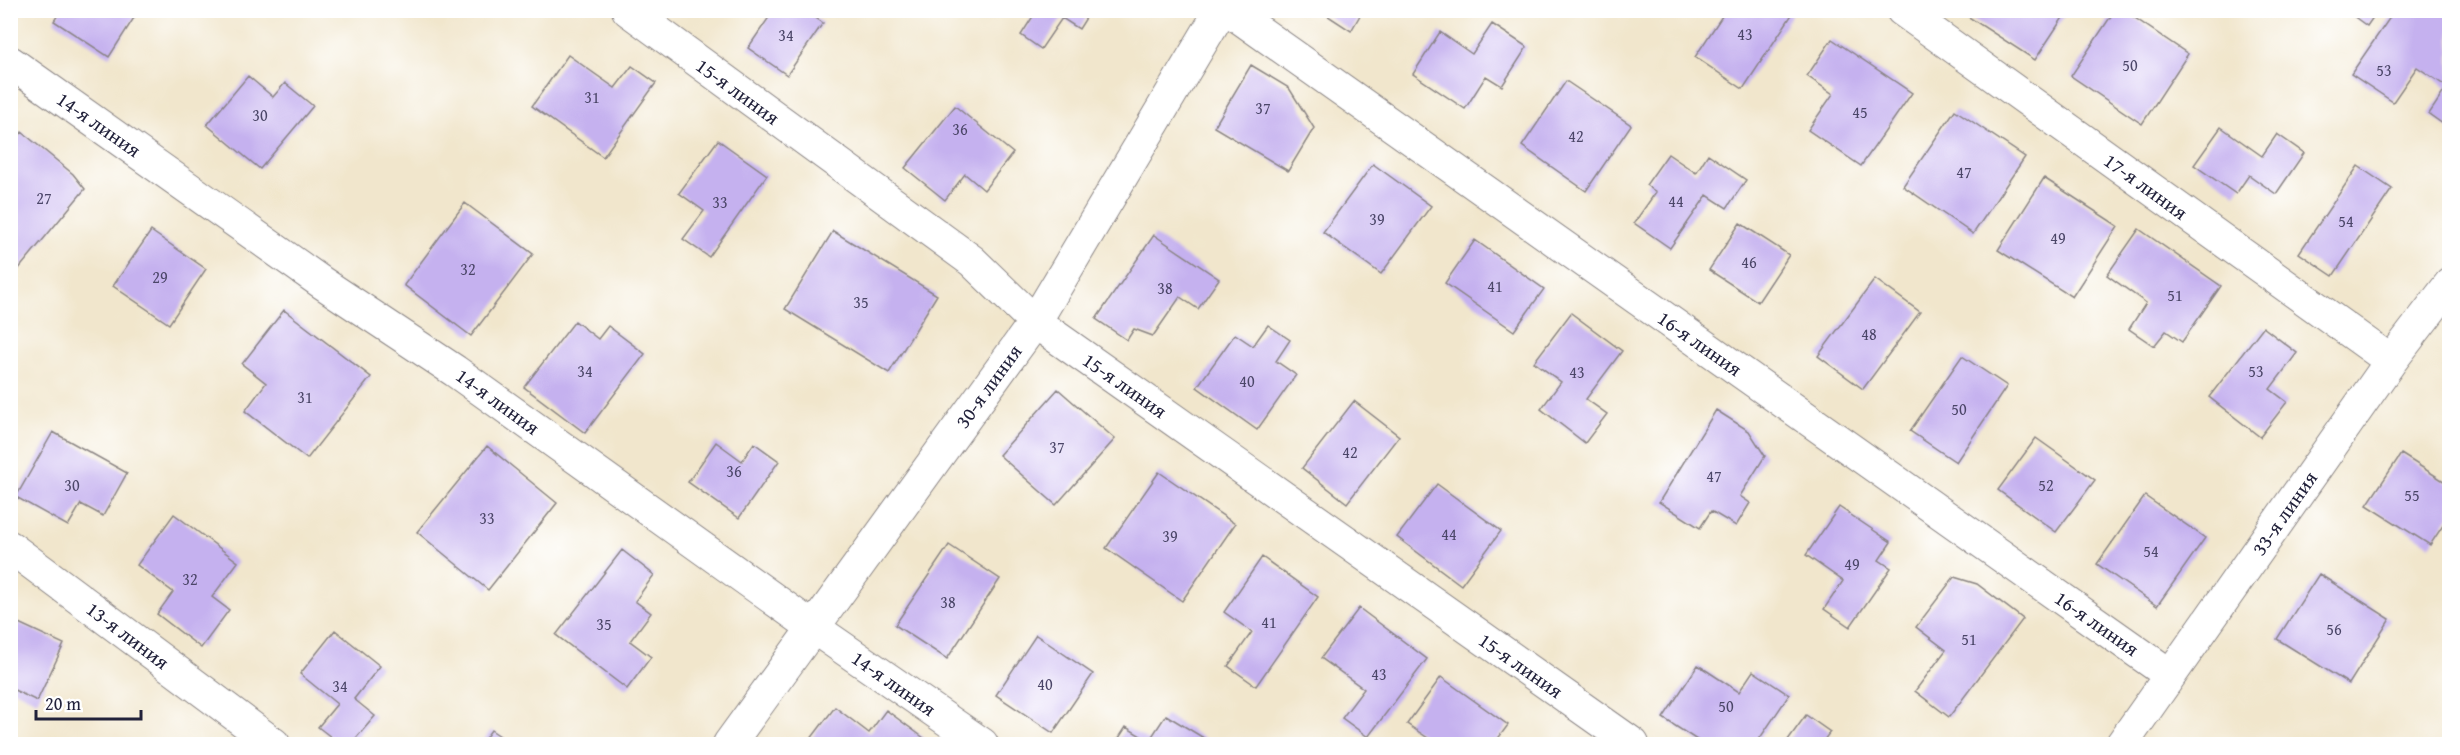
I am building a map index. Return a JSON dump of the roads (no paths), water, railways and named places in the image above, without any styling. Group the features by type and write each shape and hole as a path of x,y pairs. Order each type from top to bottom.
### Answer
{"street":[{"name":"15-я линия","path":"628,10 972,261 1035,322 1633,744"},
{"name":"30-я линия","path":"729,744 1035,322 1221,10"},
{"name":"16-я линия","path":"1229,10 2170,675"},
{"name":"17-я линия","path":"1902,10 2391,361"},
{"name":"14-я линия","path":"10,62 321,282 455,371 814,628 982,744"},
{"name":"33-я линия","path":"2122,744 2391,361 2450,284"},
{"name":"13-я линия","path":"10,547 274,744"}]}
